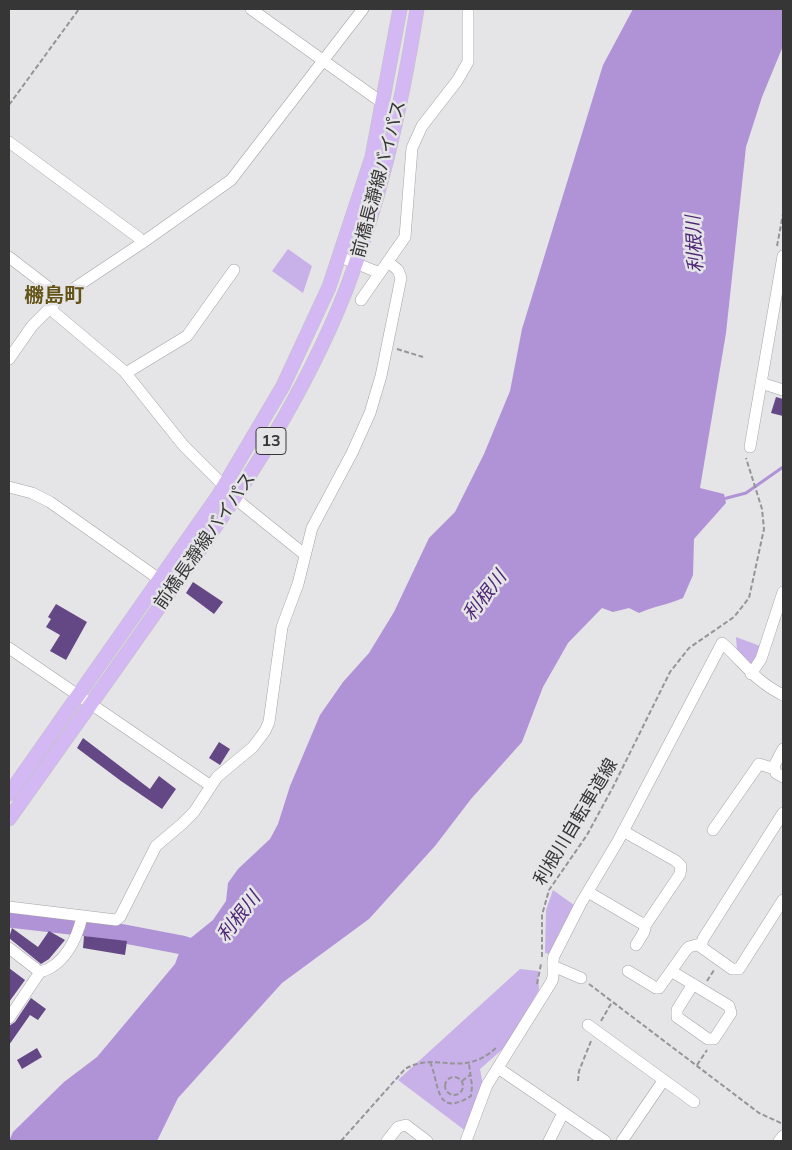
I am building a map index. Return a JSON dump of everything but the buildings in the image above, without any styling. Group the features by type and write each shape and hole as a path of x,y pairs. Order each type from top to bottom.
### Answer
{"main road":[{"name":"前橋長瀞線バイパス","path":"9,794 225,486 283,386 329,288 372,157 384,104 400,9"},
{"name":"前橋長瀞線バイパス","path":"9,819 236,498 297,395 345,292 379,193 397,120 417,9"}],"street":[{"path":"251,9 384,104"},
{"path":"9,359 13,341 61,296 142,243 231,180 363,9"},
{"path":"361,300 407,231 412,148 418,133 457,81 468,62 468,9"},
{"path":"11,148 139,238 142,243"},
{"path":"340,256 380,273"},
{"path":"750,447 783,256"},
{"path":"9,257 61,296"},
{"path":"9,906 81,924 116,920 120,917 156,846 194,812 224,770 259,741 269,722 278,642 298,584 304,554 320,510 363,430 381,376 400,278 398,270 388,262"},
{"path":"126,373 187,336 234,270"},
{"path":"49,308 126,373 183,445 236,498 304,554"},
{"path":"771,323 783,325"},
{"path":"761,383 783,390"},
{"path":"9,487 32,493 60,508 159,579"},
{"path":"751,674 761,659 783,592"},
{"path":"466,1141 488,1085 549,985 554,974 554,956 588,892 624,831 722,643 766,687 783,695"},
{"path":"9,648 79,694 211,786"},
{"path":"779,773 774,766 783,749"},
{"path":"713,830 759,764 779,773"},
{"path":"628,971 656,988 661,986 689,947 700,944 783,813"},
{"path":"624,831 676,861 680,866 680,874 650,921 646,924 644,932 636,945"},
{"path":"588,892 646,924"},
{"path":"700,944 704,951 732,969 739,969 783,900"},
{"path":"9,1018 40,972 47,970 65,955 81,924"},
{"path":"9,948 40,972"},
{"path":"553,966 581,978"},
{"path":"672,971 729,1006 732,1013 714,1039 708,1039 677,1017 677,1010 697,987"},
{"path":"591,1028 694,1102"},
{"path":"498,1068 605,1141"},
{"path":"622,1141 663,1081"},
{"path":"549,1141 563,1113"},
{"path":"387,1141 398,1127 406,1126 427,1141"},
{"path":"779,1141 783,1136"}],"path":[{"path":"9,105 79,9"},
{"path":"387,346 423,357"},
{"name":"利根川自転車道線","path":"535,988 542,961 542,915 549,890 579,847 613,787 674,666 689,648 729,621 745,605 752,590 763,537 762,509 748,465"},
{"path":"697,987 720,961"},
{"path":"581,978 759,1113 783,1124"},
{"path":"578,1081 591,1028 612,1002"},
{"path":"697,1065 714,1039"},
{"path":"341,1141 405,1069 414,1064 430,1062 468,1064 488,1055 499,1044"},
{"path":"430,1062 436,1075 436,1090 446,1102 456,1103 471,1096 468,1064"},
{"path":"462,1080 470,1075"},
{"path":"454,1076 462,1080 464,1086 459,1094 453,1095 448,1092 445,1084 448,1078 454,1076"},
{"path":"442,1099 448,1092"}],"shaded area":[{"path":"288,249 312,266 303,293 272,271"},
{"path":"736,637 760,646 752,665 737,650"},
{"path":"553,890 574,905 549,954 545,953 546,910"},
{"path":"520,969 538,971 539,990 505,1047 480,1069 483,1086 467,1132 398,1080"}],"water":[{"name":"利根川","path":"633,9 783,9 783,46 762,97 746,147 726,333 700,488 724,494 726,503 694,539 693,575 683,598 639,613 629,608 613,612 602,608 568,643 543,687 522,742 471,799 435,846 369,919 282,983 178,1098 157,1141 9,1141 13,1132 64,1082 97,1057 175,964 182,945 213,920 226,901 228,883 238,869 270,839 278,824 290,786 320,715 343,682 369,653 394,612 429,538 455,512 484,454 510,391 522,329 603,65"}],"waterway":[{"path":"723,499 746,493 783,467"},
{"path":"9,918 88,927 182,945 207,953"}],"district":[{"name":"橳島町","path":"54,296"}]}
